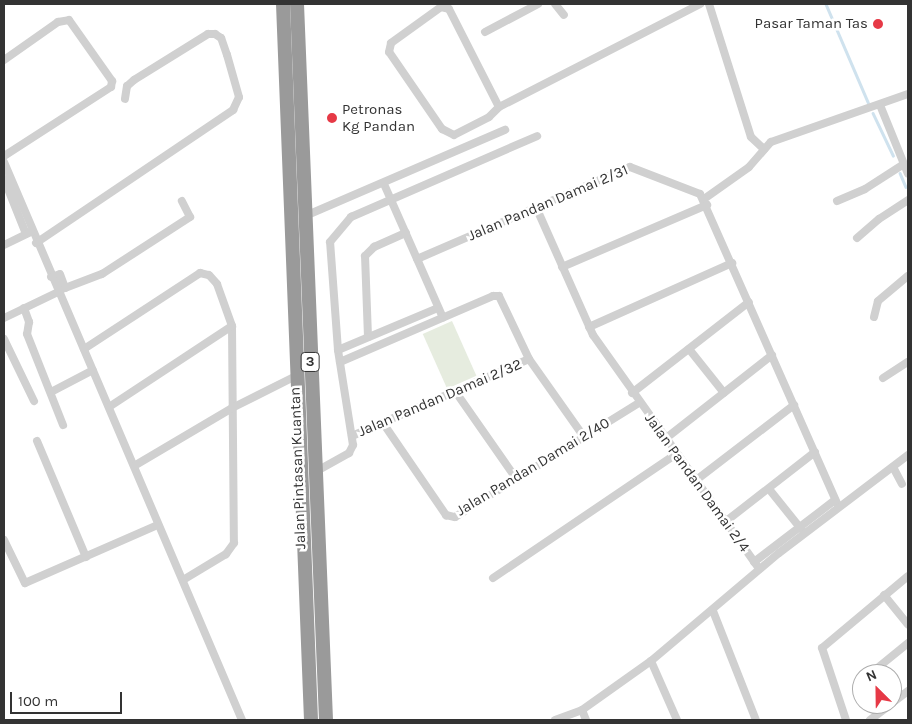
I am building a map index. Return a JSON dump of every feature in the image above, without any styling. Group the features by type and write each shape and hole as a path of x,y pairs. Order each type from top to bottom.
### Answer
{"highway":[{"name":"Jalan Pintasan Kuantan","path":"283,4 296,376 311,720"},
{"name":"Jalan Pintasan Kuantan","path":"297,4 326,720"}],"street":[{"path":"485,32 538,4"},
{"path":"555,4 564,15"},
{"path":"499,107 449,10 441,7 391,43 389,52 442,129 454,134 489,117 499,107 700,4"},
{"path":"709,4 751,137 764,149"},
{"path":"4,60 58,22 69,20 112,82 111,87 4,156"},
{"path":"36,243 233,110 239,98 228,55 221,38 215,34 208,34 134,80 127,86 125,98"},
{"path":"562,267 706,202 749,167 764,149 783,137 908,94"},
{"path":"880,105 908,174"},
{"path":"305,216 384,184 504,130"},
{"path":"454,134 459,150"},
{"path":"315,472 349,453 352,436 338,350 330,242 351,217 392,201 537,136"},
{"path":"4,162 30,233"},
{"path":"837,201 865,189 904,164"},
{"name":"Jalan Pandan Damai 2/31","path":"417,259 630,166 700,194 706,202"},
{"path":"4,180 36,243 93,370 242,720"},
{"path":"384,184 443,318"},
{"path":"857,238 879,218 908,200"},
{"path":"51,277 60,274 65,288 102,274 190,217 182,201"},
{"path":"706,202 837,504"},
{"name":"Jalan Pandan Damai 2/4","path":"536,207 589,327 632,393 756,566"},
{"path":"4,245 30,233"},
{"path":"368,337 365,256 374,247 406,233"},
{"path":"589,327 732,263"},
{"path":"84,350 200,273 209,275 218,284 232,326 234,544 226,554 183,580"},
{"path":"874,317 878,301 908,276"},
{"path":"4,318 58,292"},
{"path":"340,362 499,296 529,359 584,437"},
{"path":"632,393 749,302"},
{"path":"24,308 29,322 27,334 63,425"},
{"path":"338,350 438,308"},
{"path":"109,407 232,326"},
{"path":"4,339 34,401"},
{"path":"689,349 724,393"},
{"path":"665,439 772,355"},
{"name":"Jalan Pandan Damai 2/32","path":"352,436 529,359"},
{"path":"883,378 908,362"},
{"path":"51,392 93,370"},
{"path":"134,466 232,408 296,376"},
{"path":"455,391 517,480"},
{"name":"Jalan Pandan Damai 2/40","path":"383,423 450,517 456,517 639,403"},
{"path":"695,480 794,405"},
{"path":"37,441 86,557"},
{"path":"725,522 815,452"},
{"path":"494,578 676,454"},
{"path":"555,720 582,710 651,661 713,611 756,566 837,504 908,455"},
{"path":"893,467 902,484"},
{"path":"769,489 802,530"},
{"path":"4,540 20,578 25,583 158,525"},
{"path":"846,720 822,648 908,576"},
{"path":"884,595 908,625"},
{"path":"713,611 753,719"},
{"path":"882,664 908,643"},
{"path":"651,661 677,720"},
{"path":"582,710 586,720"}],"shaded area":[{"path":"452,321 476,376 447,389 423,334"}],"waterway":[{"path":"826,4 868,102"},
{"path":"873,113 893,155"},
{"path":"900,173 906,187"}],"place":[{"name":"Pasar Taman Tas","path":"878,24"},
{"name":"Petronas Kg Pandan","path":"332,118"}]}
